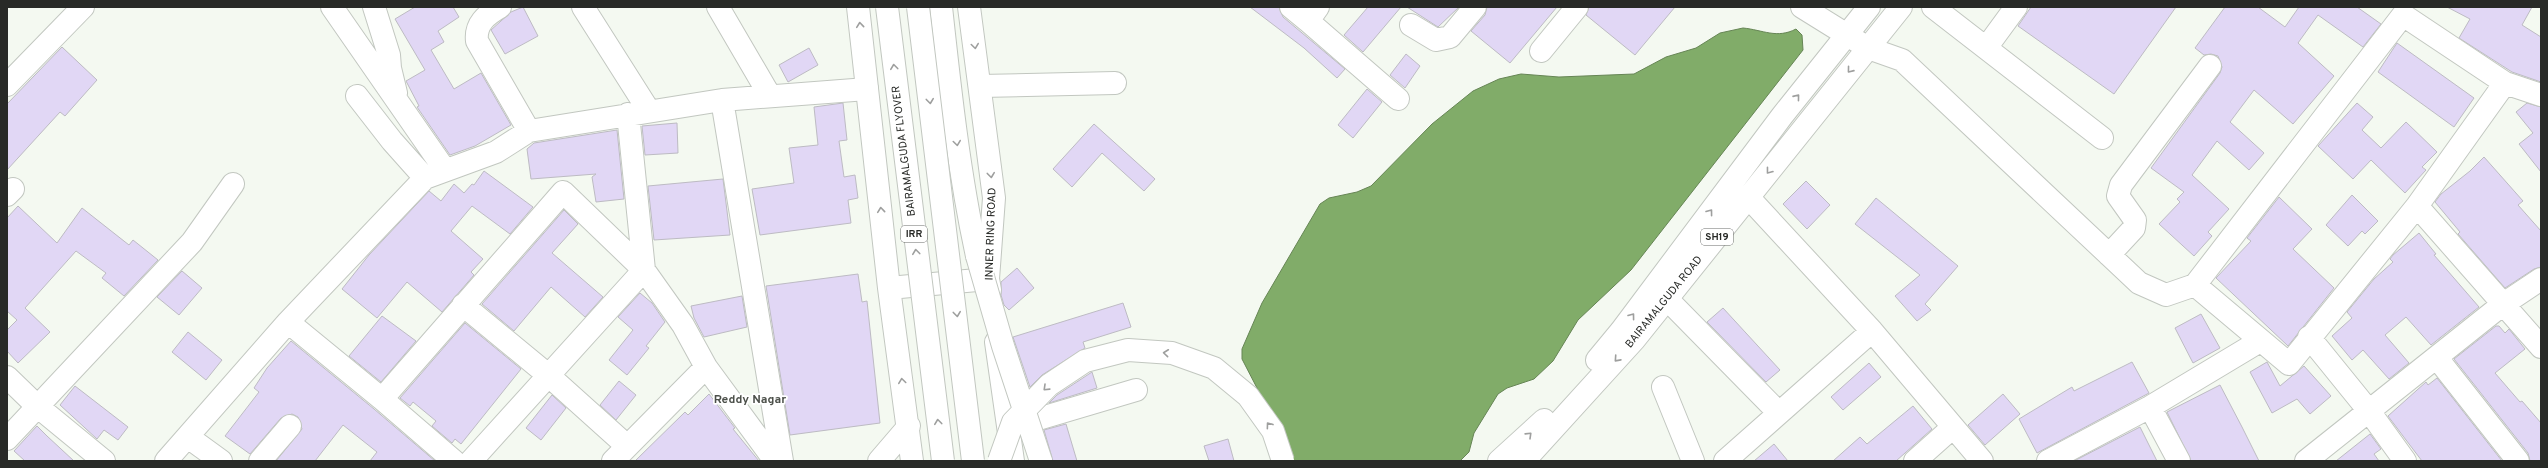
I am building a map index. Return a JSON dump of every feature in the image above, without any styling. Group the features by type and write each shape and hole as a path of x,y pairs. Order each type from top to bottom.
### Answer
{"main road":[{"path":"7,85 83,7"},
{"path":"332,7 445,170"},
{"path":"374,7 389,55 390,68 398,102"},
{"path":"500,7 482,20 476,34 477,41 529,131"},
{"path":"583,7 649,110"},
{"path":"718,7 770,96"},
{"path":"858,7 889,288 909,426 912,461"},
{"name":"BAIRAMALGUDA FLYOVER","path":"886,7 943,461"},
{"path":"918,7 974,461"},
{"path":"942,7 952,107 968,212 977,256 1002,346 1041,461"},
{"name":"INNER RING ROAD","path":"969,7 994,198 988,280 1007,428 1013,461"},
{"path":"1291,7 1313,14 1398,99"},
{"path":"1411,25 1436,40 1450,36 1475,7"},
{"path":"1541,51 1577,7"},
{"path":"1802,7 1846,36 1868,48 1902,60 2139,283 2166,295 2195,285 2403,15 2505,83 2541,95"},
{"name":"BAIRAMALGUDA ROAD","path":"1499,461 1562,402 1621,331 1782,116 1869,7"},
{"name":"BAIRAMALGUDA ROAD","path":"1524,461 1634,340 1901,7"},
{"path":"1933,7 2102,138"},
{"path":"1986,48 2016,7"},
{"path":"2109,255 2134,228 2135,220 2118,196 2122,185 2210,66"},
{"path":"980,86 1115,83"},
{"path":"2195,285 2260,342 2289,364 2417,206 2505,83"},
{"path":"166,461 288,322 425,178 496,152 529,131 649,110 722,100 867,89"},
{"path":"357,96 392,141 425,178"},
{"path":"722,100 782,461"},
{"path":"471,461 644,270 628,114"},
{"path":"1782,116 1801,130"},
{"path":"7,439 192,242 233,184"},
{"path":"382,399 563,192 644,270 682,324 706,367 775,461"},
{"path":"1749,198 1872,330 1952,428 1982,461"},
{"path":"2417,206 2502,305 2541,347"},
{"path":"889,288 988,280"},
{"path":"2306,461 2502,305 2541,280"},
{"path":"1667,299 1779,414"},
{"path":"463,305 548,375 620,454 706,367"},
{"path":"288,322 382,399 454,461"},
{"path":"1725,461 1872,330"},
{"path":"2309,338 2369,410 2405,461"},
{"path":"2048,461 2150,407 2260,342"},
{"path":"999,461 1013,422 1049,385 1085,361 1128,350 1172,353 1214,368 1248,396 1273,431 1283,461"},
{"path":"2437,358 2518,461"},
{"path":"7,377 37,406 104,461"},
{"path":"1663,387 1693,461"},
{"path":"1007,428 1136,390"},
{"path":"2150,407 2179,461"},
{"path":"260,461 290,426"},
{"path":"878,461 909,426"},
{"path":"1915,461 1952,428"},
{"path":"188,437 221,461"}],"shaded area":[{"path":"1743,28 1776,34 1789,32 1796,29 1802,35 1803,50 1631,270 1578,320 1553,361 1534,379 1507,388 1498,394 1474,433 1469,452 1460,461 1276,461 1262,425 1257,388 1242,359 1242,349 1262,303 1320,204 1329,198 1357,192 1371,186 1432,124 1473,91 1499,79 1521,74 1559,77 1634,74 1666,57 1696,48 1720,33"}],"building":[{"path":"415,7 453,7 459,17 438,31 444,42 431,50 454,89 481,73 511,125 475,146 450,155 417,107 419,106 406,81 425,70 395,19"},
{"path":"523,7 538,36 505,54 491,30 511,12"},
{"path":"1250,7 1279,7 1283,17 1345,69 1337,78 1304,48"},
{"path":"1368,7 1401,7 1363,52 1344,35"},
{"path":"1407,7 1459,7 1438,27"},
{"path":"1487,7 1557,7 1510,63 1471,31 1485,15"},
{"path":"1589,7 1675,7 1635,55 1586,15"},
{"path":"2031,7 2176,7 2114,94 2018,26"},
{"path":"2225,7 2258,7 2285,27 2299,7 2357,7 2381,24 2363,47 2318,15 2298,43 2334,76 2293,124 2254,90 2230,122 2264,153 2249,170 2217,141 2192,175 2229,209 2208,232 2212,236 2194,256 2159,224 2180,202 2177,199 2184,192 2151,168 2220,73 2222,67 2218,56 2211,54 2204,55 2195,48"},
{"path":"2447,7 2532,7 2522,25 2541,37 2541,82 2512,72 2459,38 2470,19"},
{"path":"2397,43 2474,98 2454,127 2378,72"},
{"path":"62,47 97,80 65,116 60,112 7,170 7,104"},
{"path":"809,48 818,65 788,82 779,65"},
{"path":"1406,54 1420,66 1405,88 1390,75"},
{"path":"1367,89 1382,102 1353,138 1338,125"},
{"path":"843,103 847,140 839,141 844,177 855,175 858,198 848,200 851,223 760,235 752,189 794,183 789,148 818,145 814,107"},
{"path":"2357,103 2373,117 2362,130 2381,148 2406,122 2437,152 2422,167 2426,170 2405,193 2371,160 2353,179 2318,146"},
{"path":"2527,103 2541,107 2541,172 2519,144 2533,133 2516,112"},
{"path":"677,123 678,153 645,155 642,126"},
{"path":"1094,124 1155,179 1144,191 1102,153 1072,187 1053,169"},
{"path":"617,130 624,199 596,202 592,177 596,174 531,179 527,149 534,143"},
{"path":"2484,157 2523,201 2518,205 2541,231 2541,267 2534,269 2505,288 2458,234 2460,232 2435,202 2441,194 2470,171"},
{"path":"484,171 533,207 510,234 472,206 451,231 483,259 471,272 474,275 442,312 407,282 377,318 342,289 369,255 429,191 441,201 454,184 464,193 472,184 474,185"},
{"path":"723,179 730,235 654,240 648,186"},
{"path":"1806,181 1830,205 1807,229 1783,204"},
{"path":"2352,195 2378,221 2365,234 2362,231 2348,246 2326,225"},
{"path":"2279,197 2312,229 2293,249 2334,288 2288,346 2216,278 2251,241 2247,238"},
{"path":"1876,198 1958,266 1925,304 1931,310 1917,321 1895,296 1920,275 1855,224"},
{"path":"18,206 57,243 82,208 129,245 133,240 158,260 124,296 102,278 106,273 76,251 25,308 50,332 18,363 7,351 7,330 17,320 7,311 7,218"},
{"path":"564,210 578,224 552,253 603,297 585,317 551,287 514,331 482,304"},
{"path":"2419,233 2436,254 2434,255 2479,307 2431,345 2406,317 2385,335 2409,363 2389,379 2363,350 2352,360 2332,336 2352,318 2347,312 2374,279 2393,262 2390,259 2393,255"},
{"path":"1017,268 1034,288 1009,310 1004,305 1001,295 1001,282"},
{"path":"182,271 202,288 179,315 157,297"},
{"path":"858,274 862,302 867,301 880,423 790,435 766,286"},
{"path":"640,293 652,303 665,322 646,346 649,348 627,375 609,360 633,330 618,317"},
{"path":"742,296 747,327 704,337 694,318 691,306"},
{"path":"1123,303 1131,327 1083,342 1085,348 1042,375 1030,387 1013,337"},
{"path":"1723,308 1780,370 1766,382 1707,322"},
{"path":"2201,314 2220,348 2193,363 2175,328"},
{"path":"382,316 416,341 381,382 349,356"},
{"path":"465,323 521,369 461,444 455,439 452,443 432,426 436,421 413,402 410,406 400,398"},
{"path":"2496,326 2499,326 2505,333 2509,329 2525,349 2495,373 2520,402 2522,401 2541,423 2541,461 2530,461 2528,453 2454,359"},
{"path":"188,332 222,360 206,380 172,352"},
{"path":"291,341 435,461 370,461 377,452 343,425 315,461 276,461 302,429 298,417 292,414 281,418 250,454 225,436 259,392 254,388 267,368"},
{"path":"2132,362 2149,393 2037,453 2019,419 2072,387 2074,391"},
{"path":"2267,362 2280,386 2304,366 2331,396 2310,414 2297,399 2272,413 2250,372"},
{"path":"1869,363 1881,377 1843,410 1831,397"},
{"path":"1092,372 1097,388 1049,403 1057,395"},
{"path":"2437,378 2502,461 2422,461 2388,416 2426,382 2428,385"},
{"path":"619,381 636,395 616,420 600,405"},
{"path":"2220,385 2259,461 2191,461 2167,412"},
{"path":"75,386 128,427 118,440 104,430 97,439 60,405"},
{"path":"709,394 735,428 733,429 759,461 635,461 685,412 688,415"},
{"path":"2003,394 2020,414 1985,445 1968,425"},
{"path":"552,395 566,408 541,440 526,428"},
{"path":"1913,406 1932,429 1896,461 1833,461 1860,437 1867,444"},
{"path":"1066,424 1077,461 1053,461 1044,430"},
{"path":"37,426 74,461 25,461 14,451"},
{"path":"2140,427 2157,461 2076,461 2076,460"},
{"path":"2370,434 2381,449 2374,454 2379,461 2336,461"},
{"path":"1228,439 1234,461 1209,461 1204,446"},
{"path":"1774,444 1788,461 1754,461"}],"district":[{"name":"Reddy Nagar","path":"750,400"}]}
